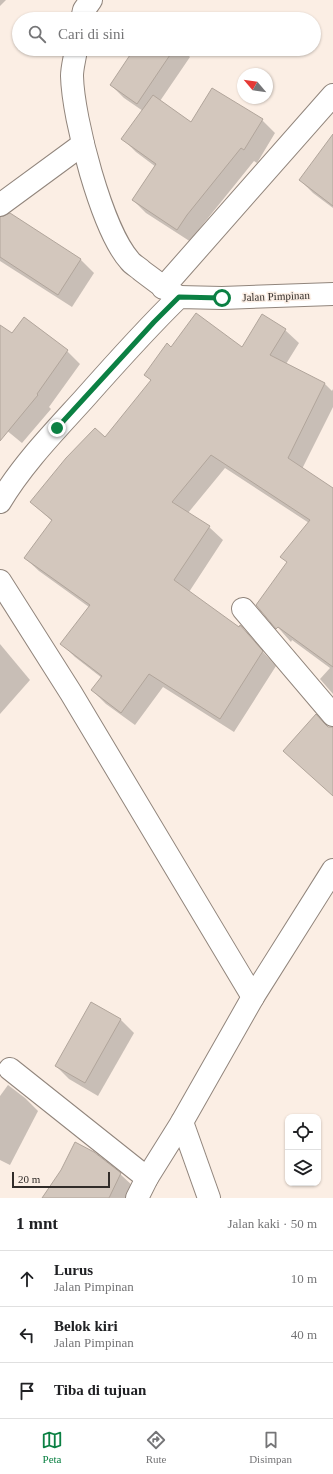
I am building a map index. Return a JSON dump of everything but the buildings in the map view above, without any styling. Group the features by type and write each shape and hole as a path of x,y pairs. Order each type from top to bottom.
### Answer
{"street":[{"path":"75,56 72,75 83,144 98,195 114,236 130,261 171,293"},
{"path":"0,502 13,480 57,428 154,322 171,293 333,95"},
{"path":"0,205 83,144"},
{"name":"Jalan Pimpinan","path":"171,293 222,298 333,294"},
{"path":"0,581 71,693 253,997"},
{"path":"243,609 333,715"},
{"path":"137,1198 147,1178 182,1122 253,997 333,870"},
{"path":"10,1069 147,1178"},
{"path":"182,1122 209,1198"}],"route":[{"path":"57,428 154,322 179,297 222,298"}]}
